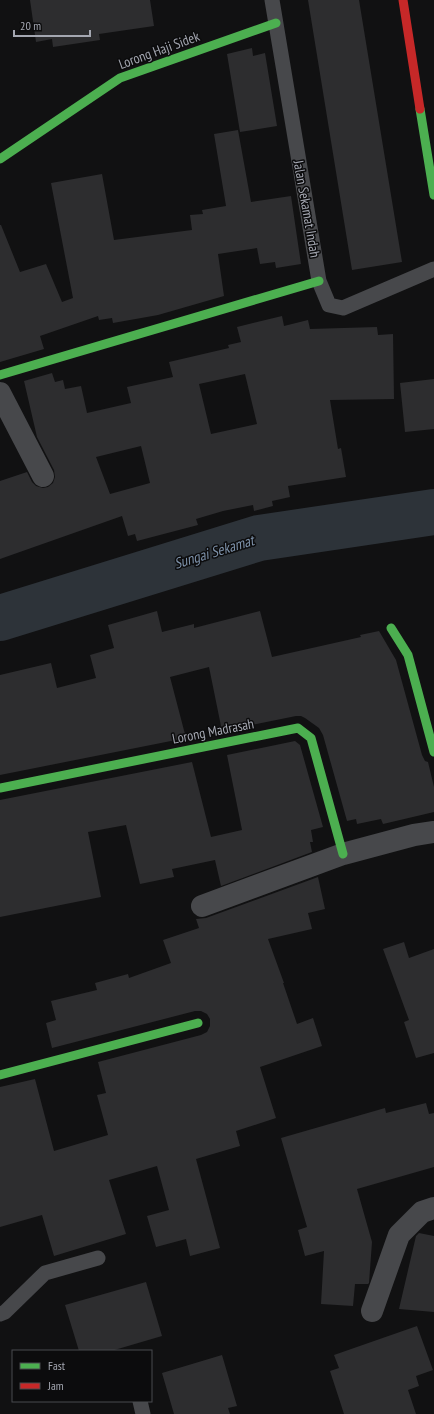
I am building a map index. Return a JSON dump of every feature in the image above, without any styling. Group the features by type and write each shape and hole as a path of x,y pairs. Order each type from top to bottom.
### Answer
{"street":[{"path":"403,0 434,195"},
{"name":"Lorong Haji Sidek","path":"0,159 120,78 276,23"},
{"path":"0,374 319,281"},
{"path":"0,393 43,476"},
{"path":"391,628 408,655 434,752"},
{"name":"Lorong Madrasah","path":"0,788 298,728 311,738 343,854"},
{"path":"202,906 343,854 414,835 434,832"},
{"path":"0,1075 198,1023"},
{"path":"372,1312 399,1235 422,1212 434,1208"}],"lane":[{"name":"Jalan Sekamat Indah","path":"272,0 319,281 329,305 343,308 434,269"},
{"path":"0,1314 5,1312 45,1273 98,1258"},
{"path":"140,1402 143,1414"}],"building":[{"path":"30,0 150,0 154,26 99,34 100,40 53,47 52,39 36,42"},
{"path":"308,0 359,0 402,262 352,270"},
{"path":"252,48 253,56 265,53 277,126 240,132 227,54"},
{"path":"238,130 251,202 291,196 301,264 276,268 275,262 260,264 257,248 218,254 224,296 158,315 113,323 112,318 99,320 98,316 40,336 44,349 0,362 0,225 20,272 46,264 62,302 73,298 51,183 102,174 114,240 192,230 190,215 203,214 202,210 226,206 214,134"},
{"path":"282,316 284,326 308,320 310,329 377,327 378,335 393,334 394,399 330,400 338,449 341,448 346,477 288,486 290,497 272,501 273,506 254,511 253,505 223,511 196,519 198,525 137,541 135,534 128,536 122,516 0,559 0,481 27,472 32,482 36,486 43,488 48,487 53,483 55,477 54,470 37,437 24,381 52,373 55,382 63,380 65,389 81,386 87,413 131,403 127,387 173,377 169,362 229,348 228,345 241,342 237,327","holes":["245,374 257,424 211,434 199,384","141,446 150,483 110,494 96,457"]},
{"path":"434,379 434,429 405,432 400,383"},
{"path":"157,611 162,632 194,624 194,628 260,611 272,657 361,637 360,635 379,631 396,660 422,755 425,761 428,762 434,787 434,812 383,824 381,819 357,824 356,819 347,821 323,735 319,728 305,718 296,716 222,731 209,667 170,677 186,738 0,775 0,675 51,663 57,688 96,678 90,655 114,648 108,625"},
{"path":"295,741 300,745 323,827 311,830 313,842 310,842 312,852 221,886 215,860 172,869 174,877 140,884 126,825 88,832 101,897 0,917 0,800 192,762 211,837 242,830 227,755"},
{"path":"318,877 325,909 308,913 312,929 268,939 297,1024 313,1018 322,1046 260,1067 276,1118 236,1131 240,1146 196,1159 220,1248 190,1256 186,1239 156,1247 147,1216 169,1210 157,1166 109,1180 126,1234 54,1256 42,1215 0,1227 0,1087 35,1079 54,1151 108,1135 97,1095 106,1093 98,1062 201,1035 207,1032 210,1026 210,1019 207,1014 201,1011 195,1011 52,1048 46,1023 56,1020 51,1001 97,990 95,983 128,974 129,978 171,963 163,940 199,928 196,919 206,918"},
{"path":"404,942 409,958 434,949 434,1053 416,1058 404,1022 409,1020 383,949"},
{"path":"426,1103 429,1114 434,1113 434,1167 357,1189 372,1242 369,1283 355,1284 353,1306 321,1304 324,1251 305,1256 298,1230 307,1227 281,1138 385,1108 386,1113"},
{"path":"419,1233 434,1236 434,1312 399,1309 416,1236"},
{"path":"146,1282 162,1336 114,1350 79,1350 65,1305"},
{"path":"417,1326 433,1370 416,1376 419,1386 408,1390 416,1414 344,1414 330,1371 339,1368 334,1355"},
{"path":"222,1355 237,1406 228,1408 230,1414 174,1414 162,1373"}],"waterway":[{"name":"Sungai Sekamat","path":"0,618 259,538 434,512"}],"traffic: fast":[{"path":"0,159 120,78 276,23"},
{"path":"420,109 434,195"},
{"path":"0,375 319,281"},
{"path":"391,628 408,655 434,752"},
{"path":"0,788 298,728 311,738 343,854"},
{"path":"0,1075 198,1023"}],"traffic: jam":[{"path":"403,0 420,109"}]}
